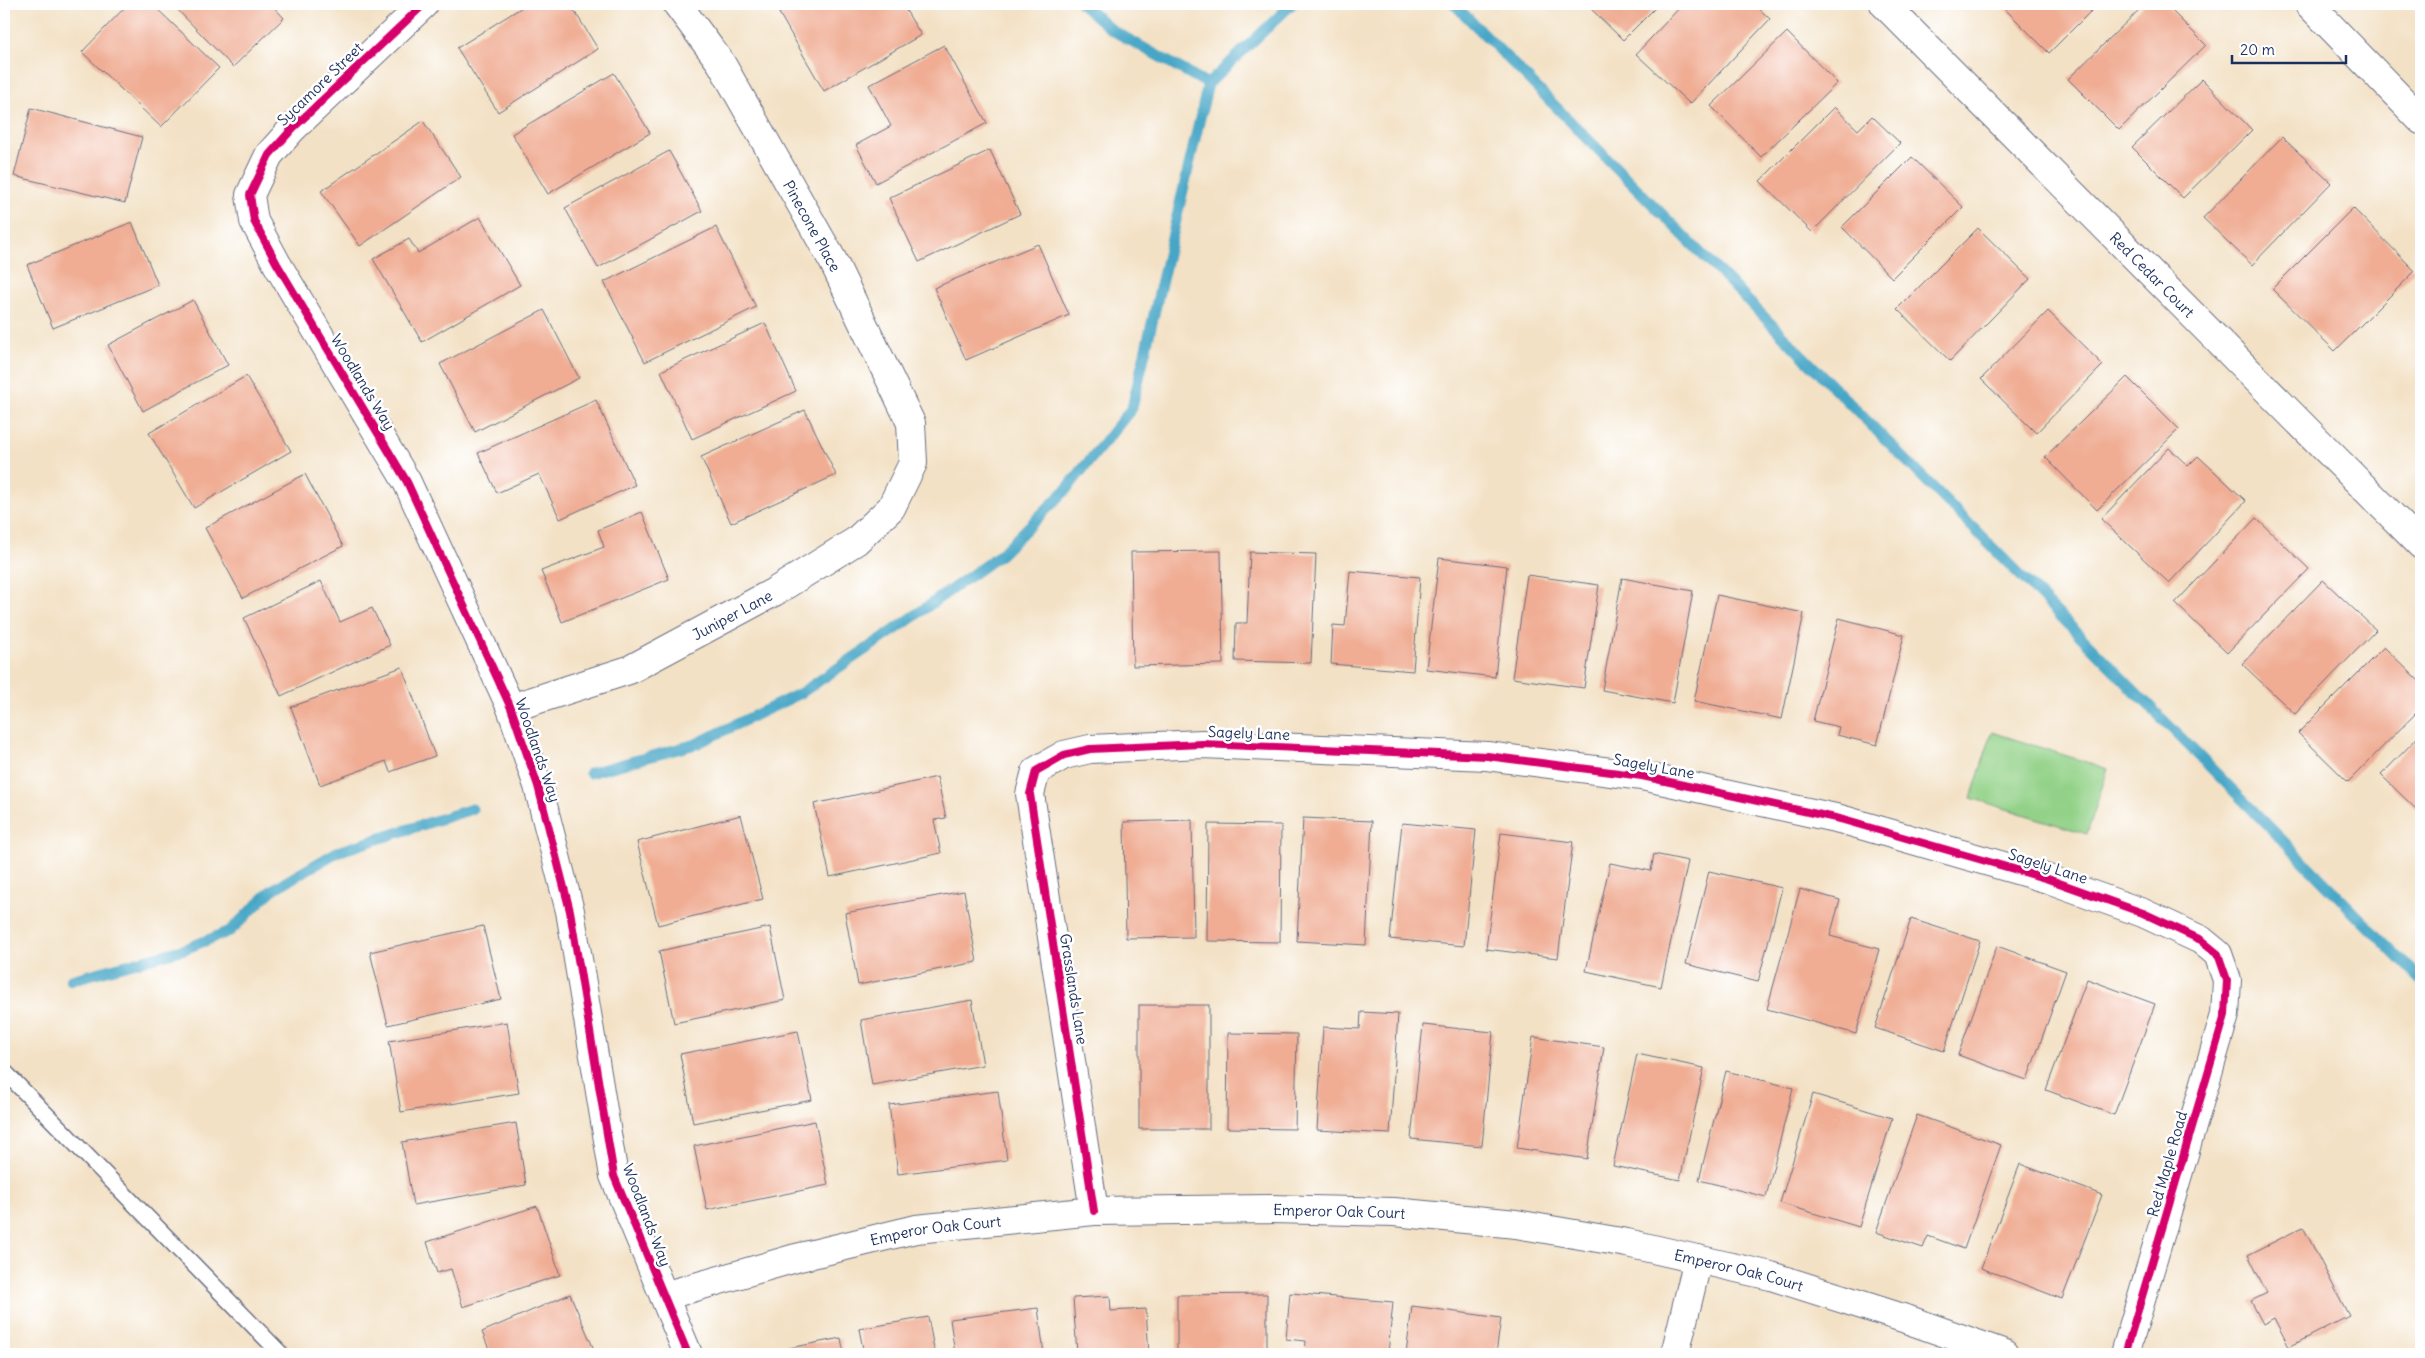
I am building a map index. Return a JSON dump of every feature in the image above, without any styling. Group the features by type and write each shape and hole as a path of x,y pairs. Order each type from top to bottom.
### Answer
{"street":[{"name":"Sycamore Street","path":"250,195 269,155 287,135 424,4"},
{"name":"Pinecone Place","path":"677,4 721,63 833,260 911,424 913,463"},
{"name":"Red Cedar Court","path":"1884,4 2421,545"},
{"path":"2309,4 2421,120"},
{"name":"Woodlands Way","path":"250,195 254,221 277,264 408,482 511,708 538,786 570,911 614,1176 688,1354"},
{"name":"Juniper Lane","path":"511,708 629,670 774,592 856,541 891,508 913,463"},
{"name":"Sagely Lane","path":"1036,771 1064,755 1090,749 1202,744 1487,756 1642,776 1840,819 2048,879 2143,914 2201,940 2218,954 2227,980"},
{"name":"Grasslands Lane","path":"1036,771 1030,794 1094,1211"},
{"name":"Red Maple Road","path":"2125,1354 2225,1015 2227,980"},
{"name":"Emperor Oak Court","path":"664,1296 796,1258 916,1229 1094,1211 1271,1208 1394,1212 1516,1224 1627,1243 1780,1279 1906,1319 2005,1354"},
{"path":"1675,1354 1698,1260"}],"lane":[{"path":"4,1071 282,1354"}],"green space":[{"path":"1992,732 2108,769 2087,834 1971,798"}],"building":[{"path":"128,4 152,4 219,68 161,127 82,52"},
{"path":"172,4 271,4 284,18 233,67"},
{"path":"527,4 570,4 598,49 498,112 457,48"},
{"path":"794,4 902,4 921,35 824,91 779,13"},
{"path":"1586,4 1659,4 1623,40"},
{"path":"1683,4 1754,4 1770,19 1690,104 1636,54"},
{"path":"2000,4 2098,4 2049,53"},
{"path":"2145,4 2165,4 2206,45 2119,130 2068,79"},
{"path":"1787,32 1837,83 1761,157 1711,106"},
{"path":"944,45 987,123 876,183 856,145 891,126 869,85"},
{"path":"614,73 650,133 548,194 512,134"},
{"path":"2202,79 2252,130 2183,198 2132,147"},
{"path":"1834,107 1858,130 1872,116 1900,143 1812,232 1760,181"},
{"path":"31,108 142,137 125,203 14,176"},
{"path":"423,121 461,177 360,246 321,191"},
{"path":"2282,137 2331,183 2252,265 2203,218"},
{"path":"990,150 1020,214 919,262 889,198"},
{"path":"669,151 702,211 598,268 565,208"},
{"path":"1912,157 1963,207 1892,278 1842,227"},
{"path":"2353,208 2415,271 2335,351 2272,289"},
{"path":"480,217 520,285 422,342 373,259 409,239 418,253"},
{"path":"132,222 158,285 53,328 27,265"},
{"path":"716,227 756,307 645,362 604,282"},
{"path":"1978,228 2030,279 1950,361 1897,309"},
{"path":"1038,244 1069,315 966,360 934,288"},
{"path":"193,300 228,365 143,411 108,345"},
{"path":"544,310 579,378 475,432 440,364"},
{"path":"2048,311 2103,365 2036,433 1981,379"},
{"path":"765,323 796,391 692,439 661,371"},
{"path":"246,376 291,451 194,508 149,433"},
{"path":"2127,377 2179,429 2097,510 2045,457"},
{"path":"596,400 635,485 560,519 539,474 497,493 478,453"},
{"path":"805,410 836,475 731,523 701,457"},
{"path":"2169,448 2188,466 2198,456 2246,501 2169,583 2101,519"},
{"path":"305,474 343,546 243,598 205,528"},
{"path":"642,512 669,579 562,622 541,571 604,547 598,530"},
{"path":"2256,518 2309,569 2227,653 2175,603"},
{"path":"1221,551 1223,664 1133,666 1131,552"},
{"path":"1250,552 1316,554 1311,663 1235,661 1236,623 1247,623"},
{"path":"1439,558 1507,566 1495,677 1426,669"},
{"path":"1350,571 1420,577 1413,671 1331,664 1333,625 1345,626"},
{"path":"1527,575 1599,585 1584,688 1512,678"},
{"path":"1622,578 1693,591 1673,703 1602,690"},
{"path":"2323,580 2376,630 2295,714 2242,664"},
{"path":"321,581 340,622 372,608 390,645 281,696 244,618"},
{"path":"1717,595 1804,613 1782,719 1694,701"},
{"path":"1839,618 1904,635 1877,745 1837,735 1839,727 1813,721"},
{"path":"2384,647 2421,683 2421,708 2348,782 2298,733"},
{"path":"402,667 435,756 390,772 386,761 320,785 291,707"},
{"path":"2421,734 2421,814 2381,775"},
{"path":"937,777 946,818 934,820 941,853 830,877 814,804"},
{"path":"741,815 763,899 658,925 637,842"},
{"path":"1303,818 1372,821 1366,945 1297,941"},
{"path":"1192,820 1194,937 1126,938 1124,822"},
{"path":"1402,823 1476,830 1464,946 1390,939"},
{"path":"1208,824 1281,825 1280,942 1207,941"},
{"path":"1501,833 1573,842 1558,958 1486,949"},
{"path":"1654,854 1688,861 1661,987 1586,971 1610,863 1651,871"},
{"path":"1709,871 1782,888 1758,982 1686,964"},
{"path":"1800,889 1840,900 1830,936 1879,949 1856,1034 1767,1009"},
{"path":"964,891 977,962 858,985 845,913"},
{"path":"1911,919 1980,941 1944,1051 1875,1028"},
{"path":"483,926 501,999 388,1025 370,952"},
{"path":"770,927 785,1000 674,1023 659,951"},
{"path":"1997,946 2066,971 2027,1080 1958,1055"},
{"path":"2087,979 2155,1004 2114,1115 2046,1090"},
{"path":"972,1000 983,1065 872,1085 861,1020"},
{"path":"1139,1005 1209,1005 1209,1129 1139,1129"},
{"path":"1361,1012 1398,1014 1390,1134 1317,1130 1323,1027 1360,1029"},
{"path":"507,1022 519,1093 401,1112 389,1041"},
{"path":"1423,1025 1493,1032 1482,1146 1411,1139"},
{"path":"798,1031 812,1100 693,1123 680,1054"},
{"path":"1228,1033 1297,1034 1295,1129 1227,1128"},
{"path":"1533,1037 1604,1047 1587,1159 1517,1148"},
{"path":"1637,1054 1704,1068 1680,1180 1613,1166"},
{"path":"1726,1071 1793,1088 1766,1197 1699,1180"},
{"path":"998,1091 1007,1160 898,1174 889,1105"},
{"path":"1813,1094 1892,1118 1859,1227 1780,1203"},
{"path":"1917,1115 2001,1145 1964,1249 1928,1236 1923,1248 1876,1232"},
{"path":"815,1121 828,1185 707,1210 694,1146"},
{"path":"516,1123 526,1185 413,1205 402,1142"},
{"path":"2020,1164 2102,1195 2062,1299 1981,1268"},
{"path":"537,1206 560,1275 463,1307 451,1269 437,1273 427,1242"},
{"path":"2303,1227 2349,1316 2289,1347 2274,1318 2263,1324 2251,1301 2267,1293 2248,1255"},
{"path":"1290,1293 1393,1302 1388,1354 1305,1354 1306,1341 1286,1339"},
{"path":"570,1294 596,1354 491,1354 482,1332"},
{"path":"1267,1294 1267,1354 1177,1354 1177,1295"},
{"path":"1110,1296 1111,1311 1146,1309 1149,1354 1077,1354 1073,1298"},
{"path":"1412,1306 1501,1318 1496,1354 1406,1354"},
{"path":"1038,1308 1044,1354 955,1354 950,1319"},
{"path":"928,1317 935,1354 864,1354 859,1329"},
{"path":"841,1338 844,1354 775,1354 774,1351"}],"waterway":[{"path":"1082,4 1112,30 1208,84"},
{"path":"590,773 696,744 801,693 896,629 1001,554 1065,491 1132,408 1208,84 1292,4"},
{"path":"1454,4 2421,980"},
{"path":"71,980 185,949 230,931 272,890 337,852 472,809"}],"cycle path":[{"path":"424,4 293,128 269,155 250,195 254,221 277,264 407,482 511,708 538,786 570,911 614,1176 688,1354"},
{"path":"1094,1211 1030,794 1036,771 1064,755 1090,749 1202,744 1487,756 1642,776 1840,819 2048,879 2143,913 2201,940 2218,954 2227,980 2225,1015 2125,1354"}]}
